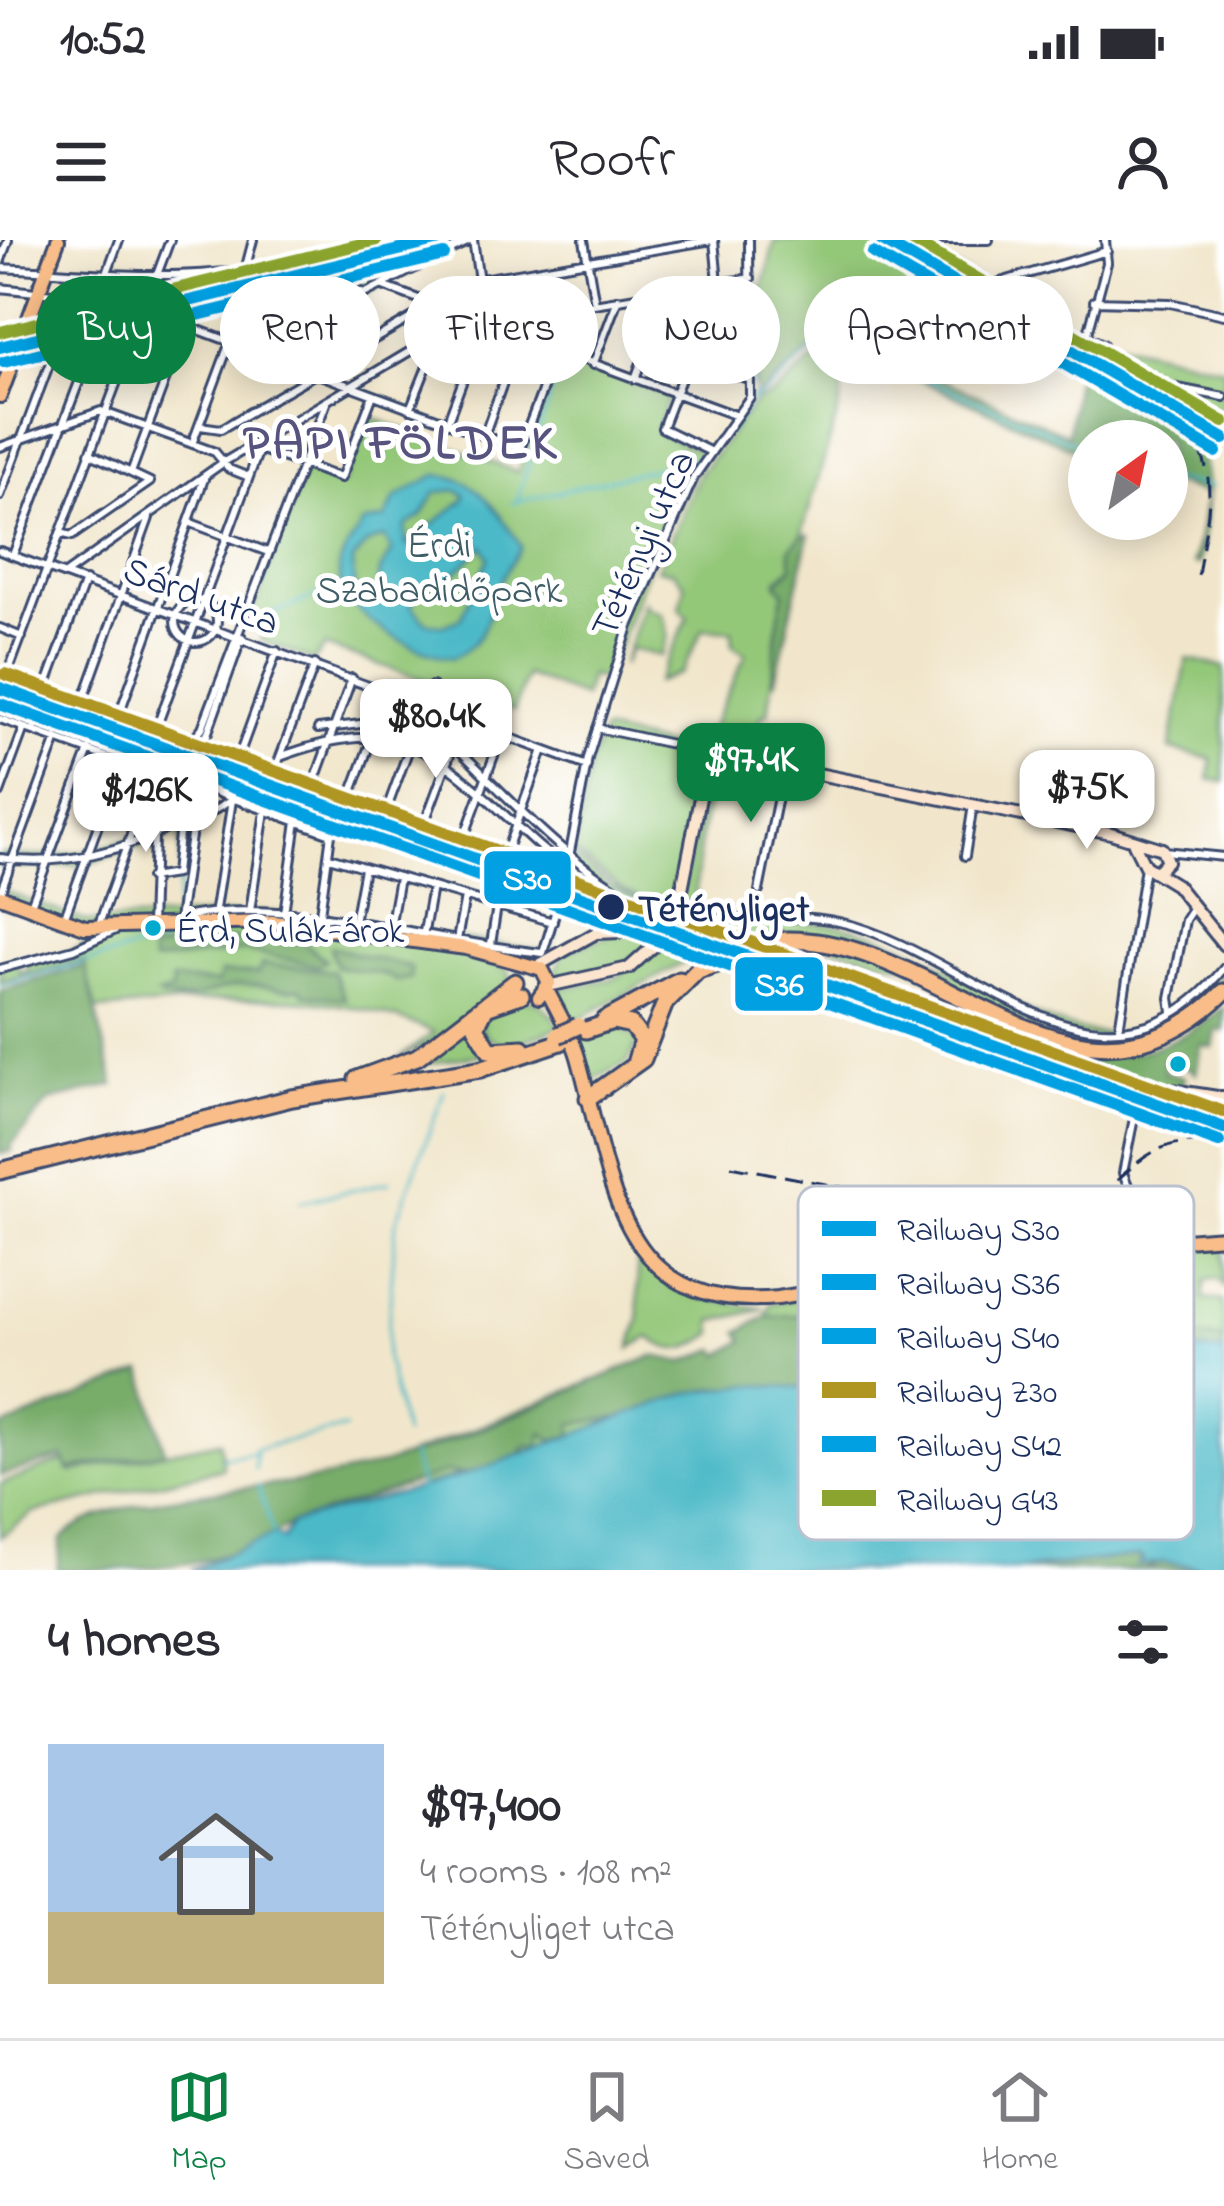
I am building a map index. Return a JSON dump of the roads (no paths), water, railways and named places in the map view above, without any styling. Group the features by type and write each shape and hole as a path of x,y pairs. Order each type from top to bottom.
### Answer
{"highway":[{"path":"0,1168 292,1098 480,1069 582,1030 699,968 772,944 816,940 859,950 1020,1028 1080,1045 1123,1045 1161,1034 1193,1018 1224,992"},
{"path":"772,944 823,948 868,959 1028,1038 1080,1052 1126,1051 1164,1041 1224,1002"},
{"path":"591,1089 643,1060 664,1003 699,968"},
{"path":"532,1046 494,1052 481,1043 476,1031 486,1007 535,978"},
{"path":"0,1168 356,1079 417,1058 535,978"},
{"path":"582,1030 622,1021 642,1040 636,1060 591,1089"},
{"path":"356,1079 486,1060 559,1039"}],"main road":[{"path":"45,276 58,240"},
{"path":"0,396 36,298"},
{"path":"0,891 64,918 122,927 215,916 284,918 491,950 535,978 560,1016 591,1089 609,1190 634,1239 679,1280 723,1297 798,1295"},
{"path":"1194,1238 1224,1237"}],"street":[{"path":"8,240 0,266 244,274 316,258 354,240"},
{"path":"107,272 119,240"},
{"path":"156,276 170,240"},
{"path":"244,274 253,240"},
{"path":"382,286 472,240 479,276"},
{"path":"584,240 591,276"},
{"path":"491,276 713,240 717,276"},
{"name":"Tétényi utca","path":"749,240 751,276"},
{"path":"921,241 989,240"},
{"path":"1087,337 1107,250 1105,240"},
{"path":"921,241 976,276"},
{"path":"1020,276 1107,250"},
{"path":"382,286 404,295"},
{"path":"0,288 36,290"},
{"path":"598,303 622,298"},
{"path":"598,351 618,299"},
{"path":"1094,301 1170,303 1224,314"},
{"path":"0,333 25,329"},
{"path":"1073,329 1103,344 1103,359 1137,379 1224,397"},
{"path":"28,355 36,353"},
{"path":"67,573 224,462 259,446 404,355"},
{"path":"192,444 220,370"},
{"path":"0,496 42,384"},
{"path":"14,555 79,384"},
{"path":"0,694 116,384"},
{"path":"132,470 164,384"},
{"path":"200,426 221,429 294,384"},
{"path":"346,384 520,448 544,384"},
{"path":"410,409 420,384"},
{"path":"447,423 459,384"},
{"path":"484,436 503,384"},
{"path":"647,384 737,416"},
{"path":"678,384 662,428 707,454"},
{"name":"Tétényi utca","path":"568,862 597,728 652,567 707,454 750,398 750,384"},
{"path":"259,446 343,477 374,395"},
{"path":"327,401 268,552 202,746 555,878 568,862"},
{"path":"0,447 106,412 192,444 250,477"},
{"path":"157,726 259,446"},
{"path":"60,533 72,536 151,480 89,453"},
{"path":"120,712 204,479"},
{"path":"84,698 149,518"},
{"path":"191,523 268,552"},
{"name":"Sárd utca","path":"0,551 587,766"},
{"path":"46,684 86,579"},
{"path":"204,601 215,612 215,628 202,640 189,641 177,626 177,613 188,602 204,601"},
{"path":"0,628 22,637"},
{"path":"190,742 200,733 239,636"},
{"path":"237,760 278,651"},
{"path":"274,773 315,664"},
{"path":"312,788 352,678"},
{"path":"385,814 432,686"},
{"path":"349,800 389,692"},
{"path":"0,719 186,787 179,921"},
{"path":"422,830 463,720"},
{"path":"318,728 379,722"},
{"path":"403,725 418,726"},
{"path":"0,793 24,728"},
{"path":"597,728 1128,840 1156,861 1224,945"},
{"path":"462,844 502,734"},
{"path":"280,757 329,740 374,735 412,744 448,763 515,824 568,862 632,898 673,915 722,921 792,916 841,922 941,965 1054,1024 1119,1029 1172,1011 1224,968"},
{"path":"0,891 5,862 57,739"},
{"path":"454,745 568,862"},
{"path":"503,860 543,749"},
{"path":"31,905 89,750"},
{"path":"497,906 491,950 535,978 572,981 629,968 665,936 681,894 709,752"},
{"path":"64,918 121,762"},
{"path":"759,891 784,767"},
{"path":"146,842 151,922 99,924 153,773"},
{"path":"196,785 331,834 319,922 353,922 388,934 399,878"},
{"path":"5,862 86,857 146,842 232,800"},
{"path":"215,916 232,800"},
{"path":"964,856 974,805"},
{"path":"250,916 265,810"},
{"path":"150,878 174,876 186,820"},
{"path":"284,918 298,821"},
{"path":"1119,1029 1144,887 1156,861 1188,852 1224,856"},
{"path":"329,857 553,922"},
{"path":"353,922 364,868"},
{"path":"423,939 431,887"},
{"path":"450,942 465,897"},
{"path":"535,978 559,900"},
{"path":"1172,1011 1170,998 1185,920 1193,908"},
{"path":"0,969 79,947 122,927"},
{"path":"535,978 560,953 596,933 645,932 1136,1103 1172,1090 1224,1098"},
{"path":"941,965 946,955"},
{"path":"1128,1186 1123,1173 1136,1103"}],"water":[{"path":"436,475 464,482 487,499 521,547 499,583 479,637 453,658 417,648 378,627 348,598 340,581 342,558 363,523 385,519 395,498","holes":["455,490 465,494 464,500 406,545 406,526 422,516 435,493","385,537 392,552 380,571 377,594 369,599 354,587 353,561 367,543","483,546 489,558 460,619 443,626 425,622 411,605 421,591 451,577"]},
{"path":"1224,1351 1224,1570 1165,1562 1138,1565 1144,1559 1139,1556 1014,1570 191,1570 274,1535 283,1539 292,1523 462,1476 687,1393 748,1385 798,1387 798,1540 1194,1540 1194,1352"}],"waterway":[{"path":"391,240 394,244"},
{"path":"753,245 753,387"},
{"path":"753,399 812,351 835,340 1068,440"},
{"path":"517,501 554,384"},
{"path":"729,433 753,396"},
{"path":"512,503 705,456"},
{"path":"1188,483 1211,487"},
{"path":"243,627 338,586"},
{"path":"187,818 195,763"},
{"path":"175,917 186,824"},
{"path":"553,944 562,913"},
{"path":"86,962 166,941 172,930"},
{"path":"0,986 82,963"},
{"path":"404,1435 386,1356 396,1222 444,1092"},
{"path":"300,1202 389,1182"},
{"path":"255,1469 255,1449 345,1428"},
{"path":"222,1457 253,1453"},
{"path":"412,1455 421,1488"},
{"path":"258,1486 274,1535"}],"railway":[{"path":"1073,356 1224,445"},
{"path":"1188,431 1198,446 1208,482 1198,576"},
{"path":"1110,1186 1166,1147 1192,1142 1224,1147"},
{"path":"731,1166 836,1186"}],"rail line":[{"name":"G43","path":"0,332 377,240"},
{"name":"S40","path":"0,347 440,240"},
{"name":"S40","path":"881,240 1224,439"},
{"name":"G43","path":"911,240 1224,422"},
{"name":"S42","path":"873,253 1216,452"},
{"name":"S42","path":"4,362 444,255"},
{"name":"Z30","path":"5,674 1224,1112"},
{"name":"S30","path":"0,688 1224,1128"},
{"name":"S36","path":"0,704 1219,1142"}],"place":[{"name":"Tétényliget","path":"611,907"},
{"name":"Érd, Sulák-árok","path":"153,928"}],"district":[{"name":"PAPI FÖLDEK","path":"401,440"}],"park label":[{"name":"Érdi Szabadidőpark","path":"439,566"}]}
